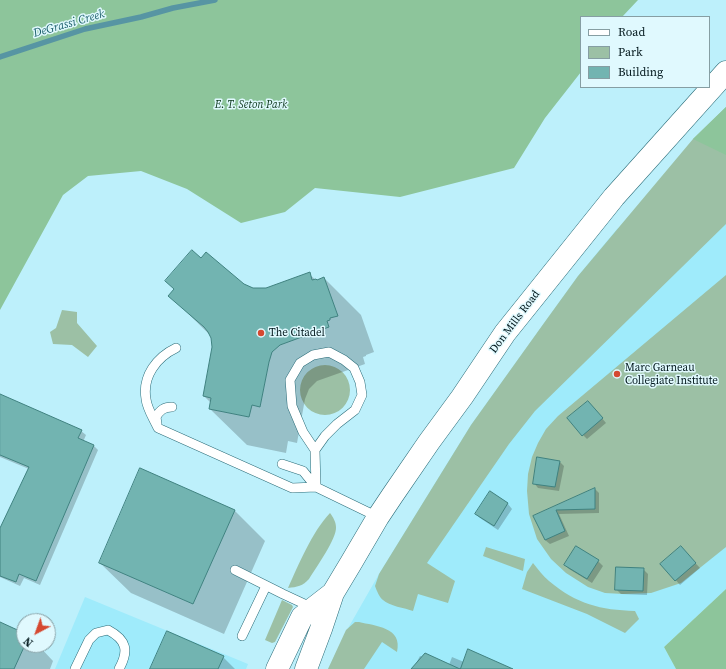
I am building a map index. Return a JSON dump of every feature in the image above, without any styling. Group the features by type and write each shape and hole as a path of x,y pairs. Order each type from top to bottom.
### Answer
{"main road":[{"name":"Don Mills Road","path":"306,669 333,593 378,518 505,333 614,197 726,72"},
{"name":"Don Mills Road","path":"277,669 302,617 333,593"}],"lane":[{"path":"176,348 167,353 157,362 150,373 144,388 146,400 158,428 292,488 316,487"},
{"path":"315,450 325,436 337,424 355,410 362,395 360,382 354,368 344,360 329,352 312,355 300,363 290,380 292,406 303,432 315,450 316,487"},
{"path":"158,428 156,417 159,411 164,408 172,407"},
{"path":"282,464 303,471 316,487 378,518"},
{"path":"235,570 314,608"},
{"path":"242,636 266,586"},
{"path":"75,669 89,640 96,633 108,630 116,634 122,640 124,645 125,653 123,662 119,669"}],"shaded area":[{"name":"Marc Garneau Collegiate Institute","path":"726,155 726,589 664,647 676,669 328,669 347,630 379,574 471,425 578,276 617,229"},
{"path":"85,597 248,664 246,669 55,669"}],"green space":[{"name":"E. T. Seton Park","path":"0,0 638,0 623,16 580,16 580,73 545,118 514,168 400,197 315,188 285,212 241,223 187,189 141,171 88,176 63,195 0,310"},
{"path":"726,107 726,224 535,411 509,444 427,563 455,581 448,603 418,594 413,611 386,602 380,597 375,586 379,574 471,425 578,276 693,139"},
{"path":"726,107 726,155 693,139"},
{"path":"726,275 726,547 681,583 651,593 605,593 588,587 566,573 551,559 537,539 529,514 527,491 528,474 532,457 538,443 546,429 558,416"},
{"path":"62,310 77,312 77,323 97,346 88,357 72,345 53,344 50,332 56,328"},
{"path":"330,365 335,366 343,372 349,380 349,400 343,408 335,414 320,415 315,414 307,408 301,400 300,385 301,380 307,372 315,366"},
{"path":"330,513 336,527 326,553 307,581 300,586 288,588 317,529"},
{"path":"486,547 525,559 523,571 483,556"},
{"path":"533,563 547,579 569,595 600,607 635,611 639,619 625,633 587,614 522,589 527,572"},
{"path":"726,589 726,669 676,669 664,647"},
{"path":"282,600 293,607 275,642 272,643 265,640"},
{"path":"355,622 380,627 392,633 396,637 398,644 397,652 382,642 364,669 328,669 346,630"}],"building":[{"name":"The Citadel","path":"192,250 201,258 206,252 244,284 253,288 266,288 310,272 312,280 317,280 324,277 338,316 330,318 330,320 327,321 329,327 280,345 272,352 260,407 252,405 249,417 209,409 211,398 203,396 212,347 211,338 204,327 168,296 174,289 165,281"},
{"path":"0,394 82,430 78,438 94,445 36,581 19,574 16,582 0,576 0,528 29,467 0,455"},
{"path":"588,401 603,418 582,436 567,418"},
{"path":"537,457 560,461 555,487 533,484"},
{"path":"140,468 235,510 193,604 99,563"},
{"path":"595,488 595,509 556,510 565,531 545,540 533,516"},
{"path":"490,491 508,503 494,526 475,514"},
{"path":"576,546 599,560 587,579 564,565"},
{"path":"681,546 696,563 675,581 660,564"},
{"path":"616,567 644,568 643,591 615,590"},
{"path":"0,622 16,629 16,653 21,653 14,669 0,669"},
{"path":"167,631 224,656 218,669 150,669"},
{"path":"468,649 513,669 460,669"},
{"path":"425,653 460,669 411,669"}],"waterway":[{"name":"DeGrassi Creek","path":"0,57 85,29 141,17 173,8 215,0"}],"place":[{"name":"The Citadel","path":"261,333"},
{"name":"Marc Garneau Collegiate Institute","path":"617,374"}]}
